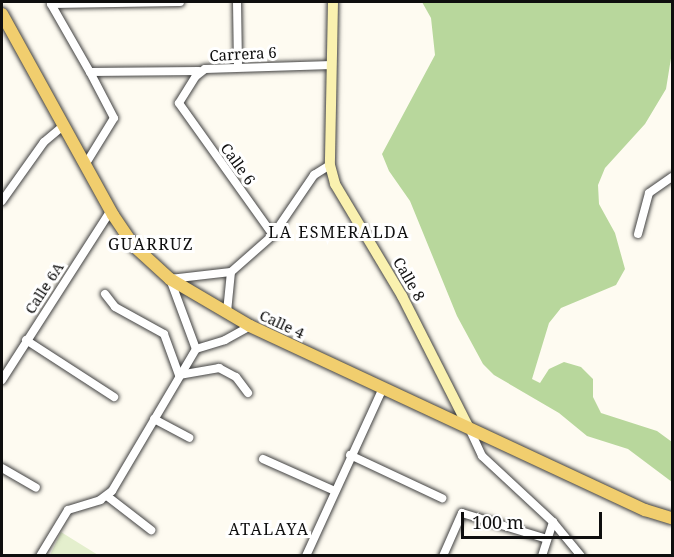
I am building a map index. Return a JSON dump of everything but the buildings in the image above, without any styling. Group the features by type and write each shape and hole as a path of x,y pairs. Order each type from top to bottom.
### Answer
{"main road":[{"name":"Calle 8","path":"333,2 330,165 335,184 402,296 469,428"},
{"name":"Calle 4","path":"2,14 111,210 134,246 170,279 250,326 645,510 672,518"}],"street":[{"path":"84,165 114,118 51,2 180,2"},
{"path":"237,2 238,65"},
{"name":"Carrera 6","path":"179,108 199,72 238,65 332,65"},
{"path":"90,72 199,72"},
{"name":"Calle 6","path":"179,108 273,235"},
{"path":"2,201 44,142 64,125"},
{"path":"196,349 170,279 231,272 273,235 314,175 330,165"},
{"path":"638,234 649,193 672,177"},
{"name":"Calle 6A","path":"2,380 111,210"},
{"path":"227,312 231,272"},
{"path":"105,294 115,307 164,334 179,375"},
{"path":"40,555 68,510 107,496 196,349 225,340 250,326"},
{"path":"26,340 114,396"},
{"path":"179,375 219,368 236,377 248,393"},
{"path":"309,554 350,455 382,388"},
{"path":"154,419 189,438"},
{"path":"469,428 482,456 553,522 581,555"},
{"path":"350,455 442,498"},
{"path":"263,459 335,491"},
{"path":"2,468 36,488"},
{"path":"107,496 151,530"},
{"path":"443,555 462,513 547,539"},
{"path":"543,555 553,522"}],"green space":[{"path":"422,2 672,2 672,52 666,89 645,124 605,168 598,185 599,204 615,233 625,269 616,285 561,308 549,323 532,379 540,383 549,369 564,362 581,367 593,379 593,397 601,413 657,431 672,442 672,482 628,449 587,436 559,413 494,375 483,364 457,316 410,201 389,171 382,154 435,55 431,18"},
{"path":"61,532 98,555 50,555"}],"district":[{"name":"LA ESMERALDA","path":"339,232"},
{"name":"GUARRUZ","path":"151,244"},
{"name":"ATALAYA","path":"269,529"}]}
